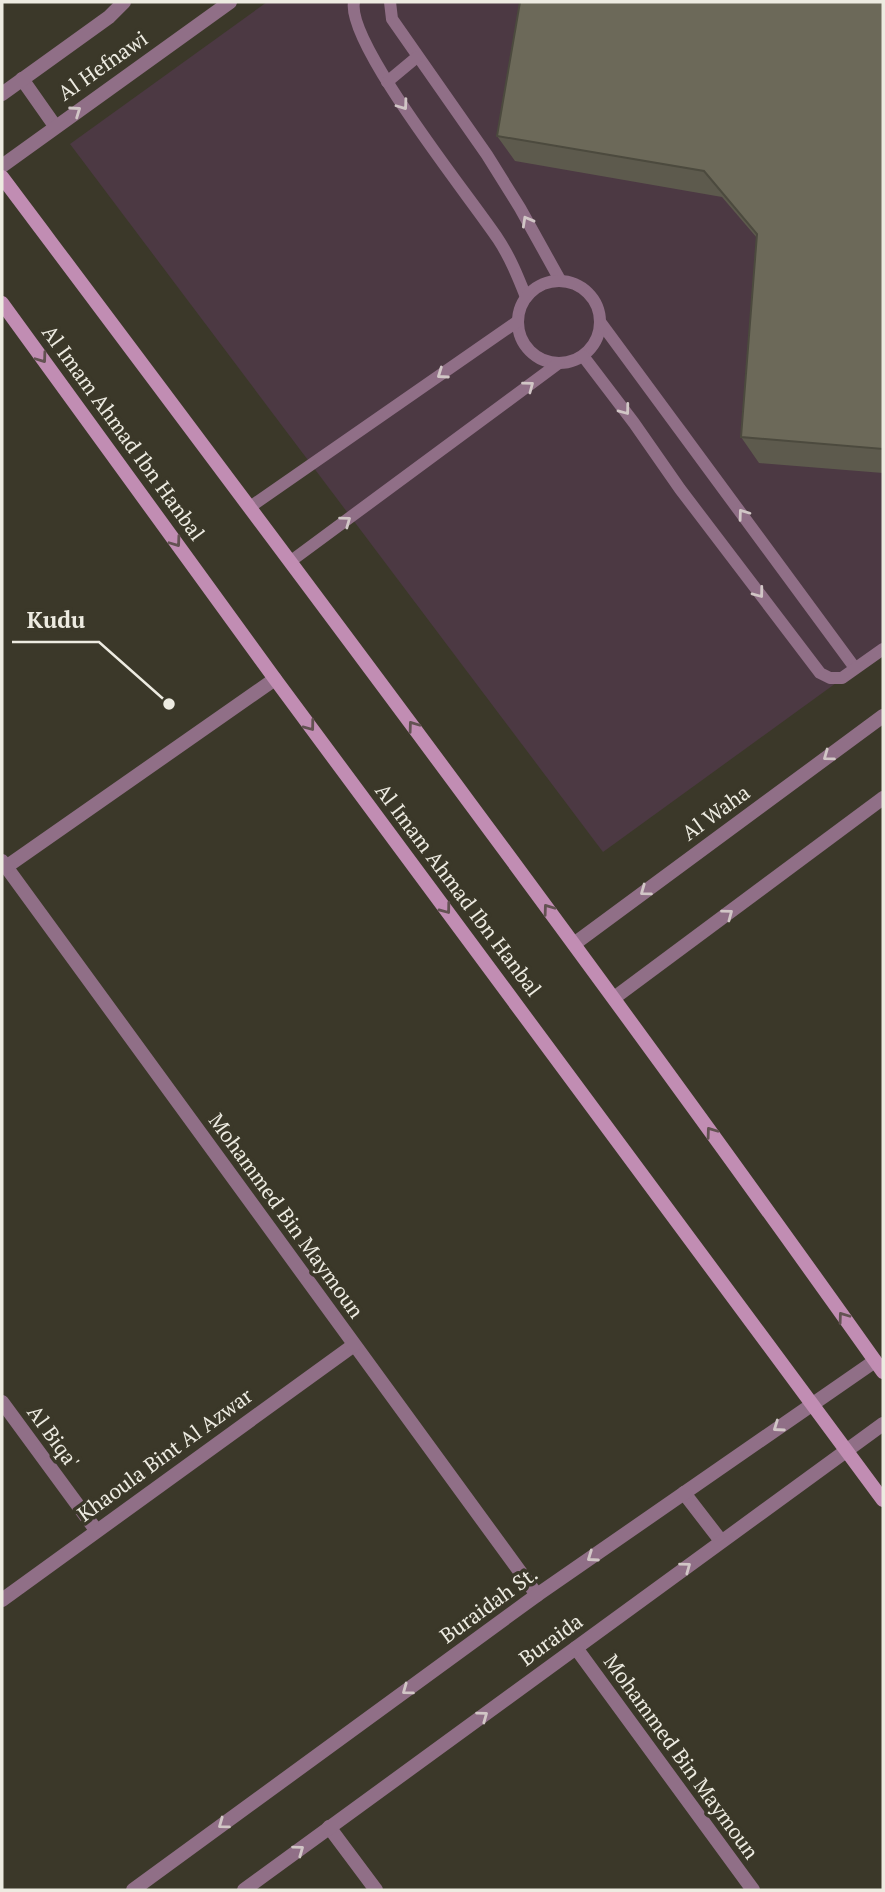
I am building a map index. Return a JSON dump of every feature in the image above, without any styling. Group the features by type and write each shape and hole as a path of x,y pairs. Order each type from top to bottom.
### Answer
{"main road":[{"path":"2,177 291,561 614,998 879,1367"},
{"name":"Al Imam Ahmad Ibn Hanbal","path":"2,303 275,679 883,1500"}],"street":[{"name":"Al Hefnawi","path":"2,94 109,17 124,2"},
{"name":"Al Hefnawi","path":"2,166 230,2"},
{"path":"22,79 55,126"},
{"path":"4,864 275,679"},
{"name":"Al Waha","path":"574,944 883,716"},
{"path":"614,998 883,798"},
{"name":"Mohammed Bin Maymoun","path":"4,864 537,1595"},
{"name":"Khaoula Bint Al Azwar","path":"2,1600 354,1345"},
{"name":"Buraidah St.","path":"133,1890 537,1595 812,1404 879,1367"},
{"name":"Al Biqa'","path":"2,1402 96,1531"},
{"name":"Buraida","path":"244,1890 883,1423"},
{"path":"684,1493 721,1541"},
{"name":"Mohammed Bin Maymoun","path":"576,1648 753,1890"},
{"path":"329,1828 376,1890"}],"lane":[{"path":"354,2 352,10 359,31 387,82 499,241 526,297"},
{"path":"390,2 392,19 500,176 560,280"},
{"path":"387,82 417,57"},
{"path":"560,280 584,289 593,298 601,323 592,347 583,356 571,362 559,363 546,361 526,346 518,321 526,297 547,282 560,280"},
{"path":"250,507 518,321"},
{"path":"601,323 855,668"},
{"path":"583,356 820,673 830,678 842,678 883,649"},
{"path":"291,561 559,363"}],"shaded area":[{"path":"267,2 883,2 883,649 603,852 70,144"}],"building":[{"path":"520,2 883,2 883,449 741,437 757,234 704,171 497,136"}],"place":[{"name":"Kudu","path":"169,704"}]}
